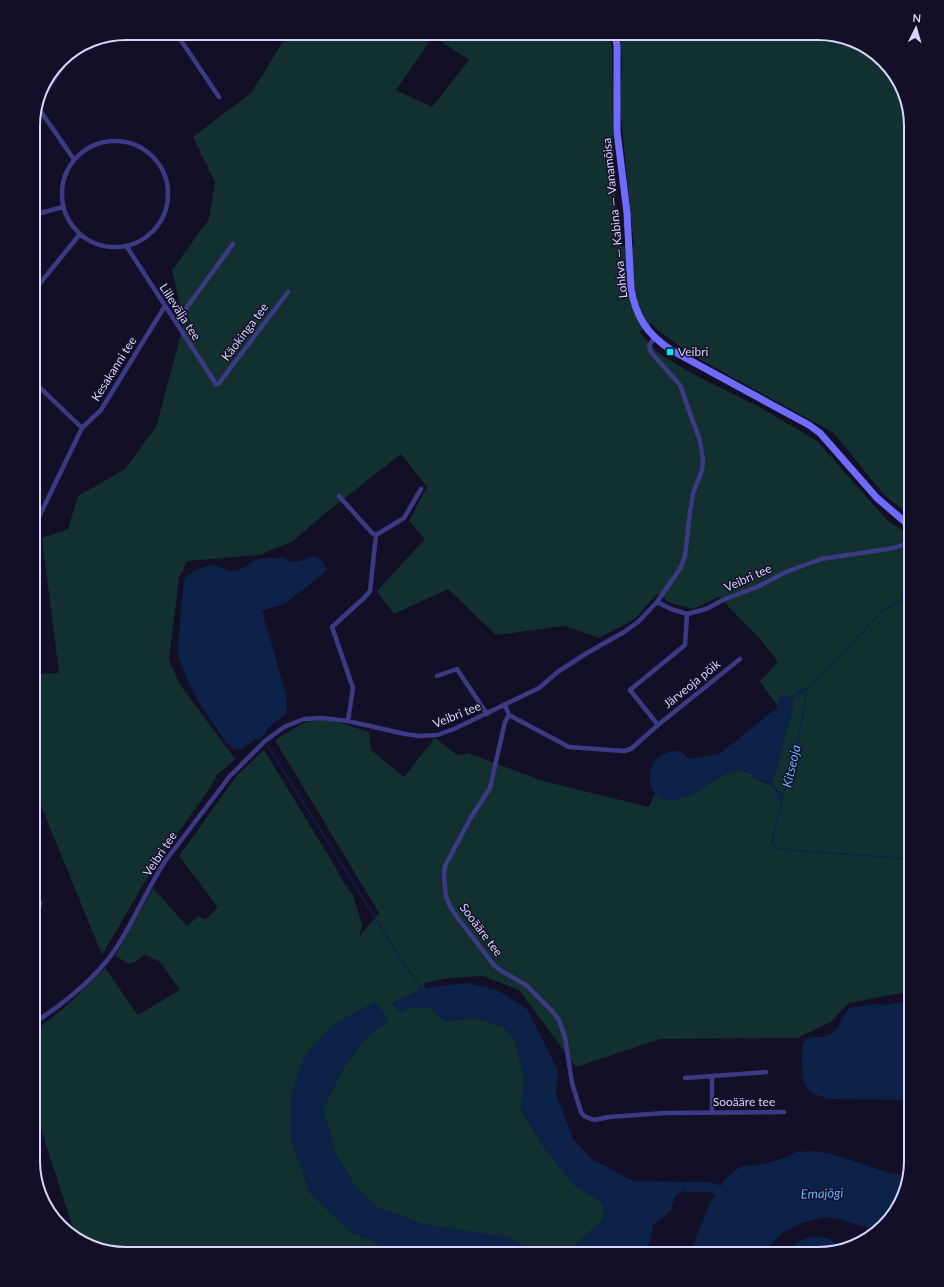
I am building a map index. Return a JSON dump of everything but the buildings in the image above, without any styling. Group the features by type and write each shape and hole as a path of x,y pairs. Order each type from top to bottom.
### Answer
{"street":[{"path":"181,40 220,97"},
{"name":"Lohkva — Kabina — Vanamõisa","path":"616,40 617,132 627,213 631,289 640,319 664,345 809,425 820,433 877,498 904,521"},
{"path":"42,112 75,159"},
{"path":"110,141 121,141 141,147 150,153 163,169 169,188 168,203 164,218 152,234 144,240 127,247 113,248 101,246 80,234 70,222 64,207 62,190 68,170 75,159 91,147 110,141"},
{"path":"40,213 64,207"},
{"path":"40,283 80,234"},
{"path":"176,322 233,244"},
{"name":"Lillevälja tee","path":"127,247 216,384 219,383"},
{"name":"Käokinga tee","path":"219,383 288,292"},
{"name":"Kesakanni tee","path":"40,516 82,428 101,410 165,306"},
{"name":"Veibri tee","path":"40,1019 57,1008 83,986 105,963 128,928 158,873 175,848 230,776 265,741 284,727 304,719 322,718 348,721 390,732 426,736 437,735 487,714 540,688 559,671 638,622 657,602 681,567 685,556 693,494 702,470 703,460 700,441 680,385 651,352 649,346 655,337"},
{"path":"40,389 82,428"},
{"path":"376,535 404,518 421,489"},
{"path":"339,496 372,533 376,535"},
{"path":"348,721 353,688 332,627 370,591 376,535"},
{"name":"Veibri tee","path":"688,614 706,609 725,599 757,587 786,572 821,559 894,548 904,544"},
{"path":"657,602 671,609 688,614 685,645 630,690 658,726"},
{"name":"Järveoja põik","path":"509,715 569,746 624,751 631,749 740,659"},
{"path":"438,676 457,669 487,714"},
{"path":"505,705 509,715"},
{"name":"Sooääre tee","path":"509,715 505,722 490,788 470,819 445,866 444,886 450,906 456,917 494,965 526,985 559,1020 565,1037 572,1083 581,1112 584,1116 594,1120 609,1117 665,1113 784,1112"},
{"path":"686,1078 766,1072"},
{"path":"712,1076 712,1112"}],"green space":[{"path":"286,40 430,40 396,90 432,107 469,60 439,40 610,40 612,48 615,198 619,246 634,247 620,107 622,63 620,40 823,40 834,42 856,49 879,65 892,83 901,104 904,126 904,511 884,495 834,433 692,355 656,329 651,323 639,332 657,352 691,373 763,409 817,441 887,520 904,531 904,992 849,1003 831,1022 797,1038 660,1039 576,1067 519,990 483,976 450,978 424,983 425,988 393,1003 400,1013 407,1008 430,1008 445,1021 474,1018 504,1027 515,1041 524,1078 521,1110 543,1146 575,1186 604,1203 603,1219 573,1247 523,1247 512,1238 422,1224 377,1207 355,1186 335,1152 323,1109 343,1068 368,1036 388,1020 375,1001 290,1135 310,1193 348,1230 386,1247 121,1247 99,1242 88,1238 73,1228 40,1126 40,1027 63,1009 105,968 138,1015 180,990 159,961 145,955 130,964 115,956 153,888 187,926 199,916 205,920 218,907 179,856 237,775 264,750 343,882 353,895 362,925 359,937 379,913 275,740 298,726 310,721 319,720 345,724 369,732 371,750 404,777 435,738 457,755 468,753 543,781 649,807 655,793 661,797 710,784 724,774 735,770 751,774 758,780 769,784 779,792 771,783 793,707 792,700 804,688 778,707 760,681 778,662 762,641 719,597 693,609 670,603 657,594 635,619 599,638 565,626 496,635 448,589 394,614 377,591 425,539 409,521 427,487 401,454 322,516 293,541 260,555 187,561 179,578 169,660 181,686 235,759 216,776 211,787 146,880 102,955 40,803 40,674 59,673 42,538 68,529 78,496 125,469 156,427 184,323 172,270 209,219 215,182 193,137 251,93"}],"water":[{"path":"315,556 323,562 327,570 284,604 262,611 286,694 287,713 269,727 261,738 256,739 242,749 234,749 225,741 200,704 189,684 179,658 178,650 184,579 195,571 214,565 227,570 237,571 252,561 258,559 283,557 287,560 295,562"},
{"path":"804,687 805,691 792,700 793,707 778,763 771,782 779,792 784,795 781,803 773,787 767,782 757,779 751,773 739,770 724,774 697,792 680,799 669,800 660,798 654,792 650,777 651,768 662,755 673,751 680,751 689,759 719,754 778,707 777,703 781,696 788,695 791,698"},
{"path":"468,983 497,990 527,1009 558,1070 556,1094 573,1139 592,1159 633,1181 680,1182 700,1186 684,1190 675,1196 671,1211 653,1225 650,1242 646,1247 573,1247 603,1219 604,1203 575,1186 543,1146 521,1110 524,1078 515,1041 504,1027 474,1018 445,1021 430,1008 407,1008 400,1013 392,1003 415,993 420,984 425,988"},
{"path":"375,1001 389,1020 368,1036 343,1068 323,1109 335,1152 355,1186 377,1207 422,1224 513,1238 524,1247 386,1247 348,1230 310,1193 290,1135 291,1093 304,1057 330,1027"},
{"path":"904,1001 904,1100 829,1099 816,1095 808,1089 803,1080 802,1074 802,1047 804,1041 811,1037 823,1037 833,1033 839,1026 842,1017 850,1008 873,1004 887,1005"},
{"name":"Emajõgi","path":"810,1151 835,1155 883,1171 902,1175 901,1183 892,1204 879,1222 871,1228 835,1218 825,1217 802,1223 782,1233 769,1247 693,1247 709,1204 726,1178 740,1167 767,1163 790,1156 795,1152"},
{"path":"815,1237 830,1239 837,1244 818,1247 794,1247 803,1240"}],"waterway":[{"name":"Kitseoja","path":"783,796 800,729 806,689 882,611 904,598"},
{"path":"268,746 407,969 421,985"},
{"name":"Kitseoja","path":"782,801 772,843 777,849 904,858"},
{"path":"687,1187 709,1187 730,1194"}],"place":[{"name":"Veibri","path":"670,352"}]}
